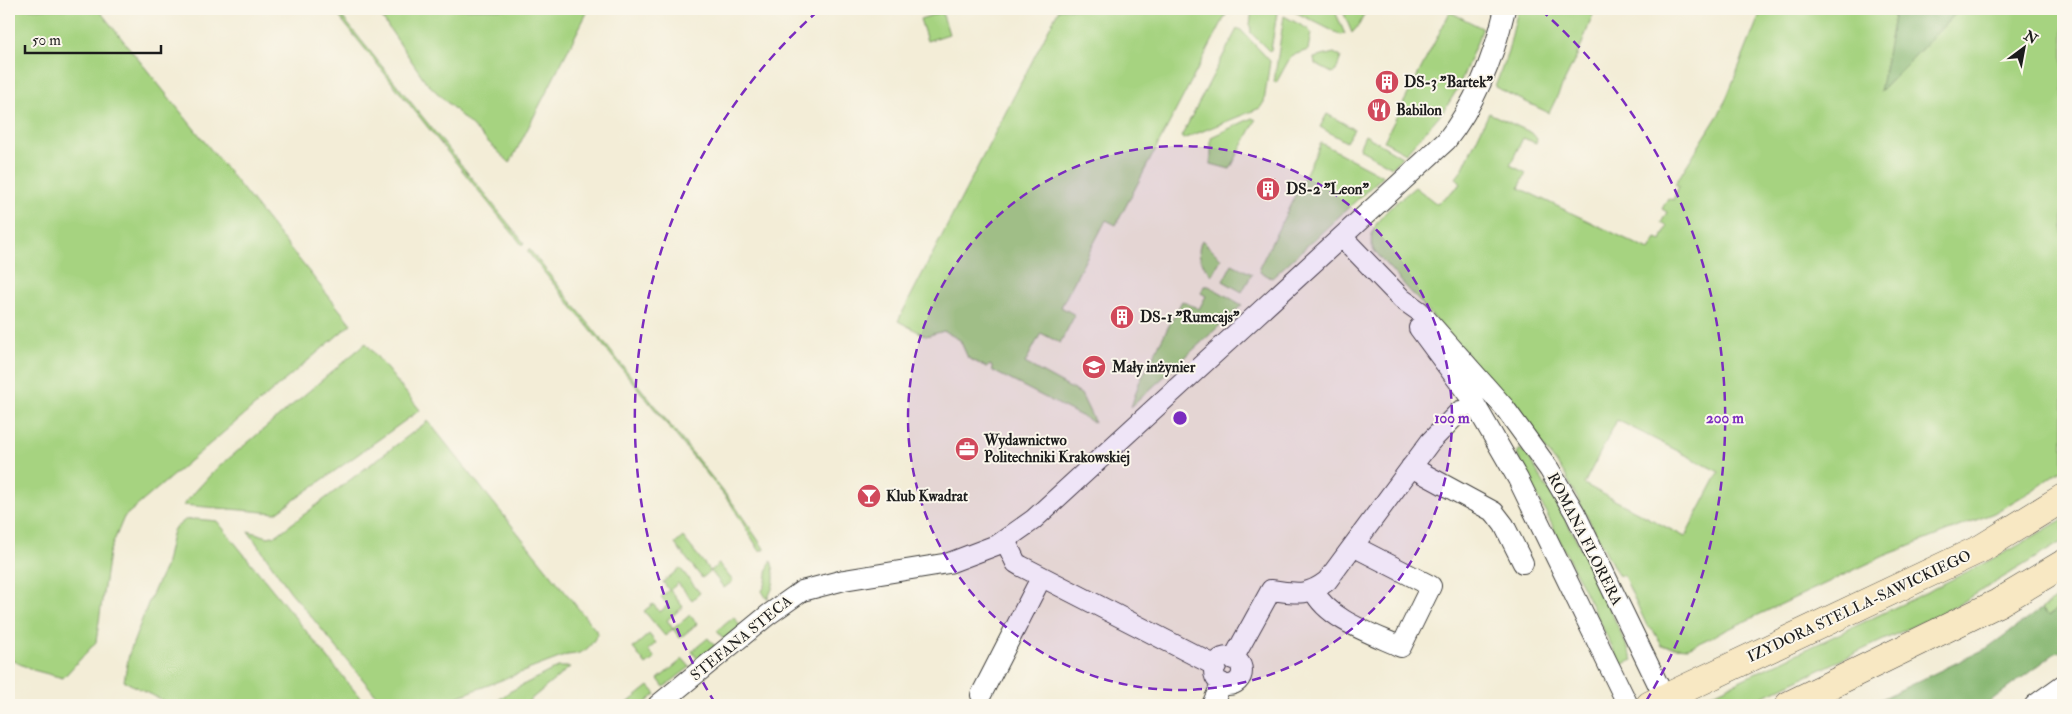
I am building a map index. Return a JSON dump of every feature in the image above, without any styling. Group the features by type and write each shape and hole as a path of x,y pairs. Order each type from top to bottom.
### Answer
{"main road":[{"name":"IZYDORA STELLA-SAWICKIEGO","path":"1661,703 1982,548 2063,498"},
{"path":"1789,705 1990,607 2063,564"}],"street":[{"path":"1223,669 1041,578 1016,563 1005,540 1033,520 1429,158 1459,124 1487,71 1495,49 1505,9"},
{"name":"ROMANA FLORERA","path":"1343,238 1402,299 1419,311 1504,407 1549,469 1575,513 1661,703"},
{"name":"ROMANA FLORERA","path":"1402,299 1411,318 1473,401 1518,479 1628,705"},
{"path":"1212,705 1223,669 1271,590 1304,593 1314,591 1327,581 1411,466 1434,437 1460,411"},
{"path":"1411,466 1494,512 1504,525 1523,562"},
{"name":"STEFANA STECA","path":"658,705 768,615 802,591 844,580 950,563 1005,540"},
{"path":"1314,591 1320,603 1331,612 1401,648 1431,586 1353,546"},
{"path":"981,695 1041,578"},
{"path":"2035,705 2063,685"}],"green space":[{"path":"9,9 98,9 351,324 124,517 109,553 96,642 63,678 33,670 9,659"},
{"path":"333,9 336,9 524,243 522,245"},
{"path":"376,9 589,9 510,163 426,82"},
{"path":"1059,9 1229,9 1116,225 1106,220 1061,307 1075,315 1060,343 1041,333 1025,363 1081,394 1095,423 993,371 991,365 986,367 968,358 960,340 944,331 926,336 898,321"},
{"path":"1252,9 1271,9 1277,13 1271,50 1269,51 1251,33"},
{"path":"1289,9 1334,9 1345,34 1341,35"},
{"path":"1342,9 1367,9 1359,25 1352,33"},
{"path":"1518,9 1595,9 1580,49 1549,113 1495,87 1508,52"},
{"path":"1762,9 1893,9 1894,17 1881,91 1958,11 1971,9 2063,9 2063,468 2033,490 1994,513 1884,556 1688,648 1662,646 1653,630 1647,626 1624,576 1618,575 1564,473 1506,398 1374,251 1371,241 1377,223 1383,215 1415,187 1437,204 1461,184 1456,178 1462,170 1489,113 1532,133 1537,139 1536,143 1523,138 1510,165 1526,173 1519,188 1649,250 1656,238 1661,240 1667,226 1661,223 1667,212 1662,209 1668,198 1673,200 1679,186 1675,184 1722,109","holes":["1617,420 1719,472 1685,537 1584,484"]},
{"path":"1893,9 1971,9 1958,11 1880,92 1894,17"},
{"path":"942,12 949,34 927,41 920,19"},
{"path":"1450,12 1482,28 1482,30 1458,88 1445,109 1406,153 1384,141"},
{"path":"1284,16 1308,29 1311,33 1308,50 1291,56 1276,83 1274,82"},
{"path":"1237,29 1240,29 1270,61 1264,102 1260,108 1183,139 1181,137"},
{"path":"1334,53 1341,57 1336,71 1332,73 1315,64 1314,58"},
{"path":"1327,114 1354,129 1346,142 1320,127"},
{"path":"1252,118 1256,120 1230,169 1211,164 1211,137"},
{"path":"1365,135 1402,157 1392,167 1361,150 1360,146"},
{"path":"1321,143 1383,176 1272,278 1260,272 1259,268"},
{"path":"1202,240 1221,259 1212,275 1205,267 1199,255"},
{"path":"529,249 735,506 765,550 759,550 731,504 527,251"},
{"path":"1232,264 1252,274 1242,292 1223,281"},
{"path":"1204,286 1209,286 1242,305 1131,407 1139,383 1182,301 1199,309 1206,296 1201,293"},
{"path":"366,343 420,410 276,513 183,505 214,471"},
{"path":"428,421 598,633 583,652 567,655 436,705 384,705 290,591 248,531 268,537 277,535"},
{"path":"1520,449 1528,456 1589,563 1633,660 1621,665 1519,458 1517,453"},
{"path":"2063,519 2063,541 1958,605 1745,705 1706,705 1703,698 1915,598 2012,549"},
{"path":"185,520 217,521 366,705 172,705 124,681 129,654 149,601 165,567 173,530"},
{"path":"683,537 710,571 719,564 733,581 724,588 711,571 702,578 675,544"},
{"path":"771,561 774,580 772,590 767,599 762,591 766,583"},
{"path":"680,568 700,593 692,600 678,583 670,590 683,607 667,620 673,629 665,636 644,611 653,604 660,612 668,605 661,597 669,590 663,582"},
{"path":"2063,594 2063,605 2047,616 2041,609"},
{"path":"2063,605 2063,650 2054,654 1989,702 1991,705 1869,705 1987,648 2041,609 2048,616"},
{"path":"690,615 697,624 680,638 673,629"},
{"path":"734,617 740,626 724,640 717,631"},
{"path":"649,634 656,643 648,650 655,658 646,665 633,648"},
{"path":"708,638 715,646 698,660 692,651"},
{"path":"683,659 690,667 664,687 658,679"},
{"path":"558,667 570,667 524,705 492,705 509,692"},
{"path":"649,686 656,694 643,705 625,705"}],"place":[{"name":"DS-3 \"Bartek\"","path":"1387,82"},
{"name":"Babilon","path":"1379,110"},
{"name":"DS-2 \"Leon\"","path":"1268,189"},
{"name":"DS-1 \"Rumcajs\"","path":"1122,317"},
{"name":"Mały inżynier","path":"1094,367"},
{"name":"Wydawnictwo Politechniki Krakowskiej","path":"967,449"},
{"name":"Klub Kwadrat","path":"869,496"}]}
